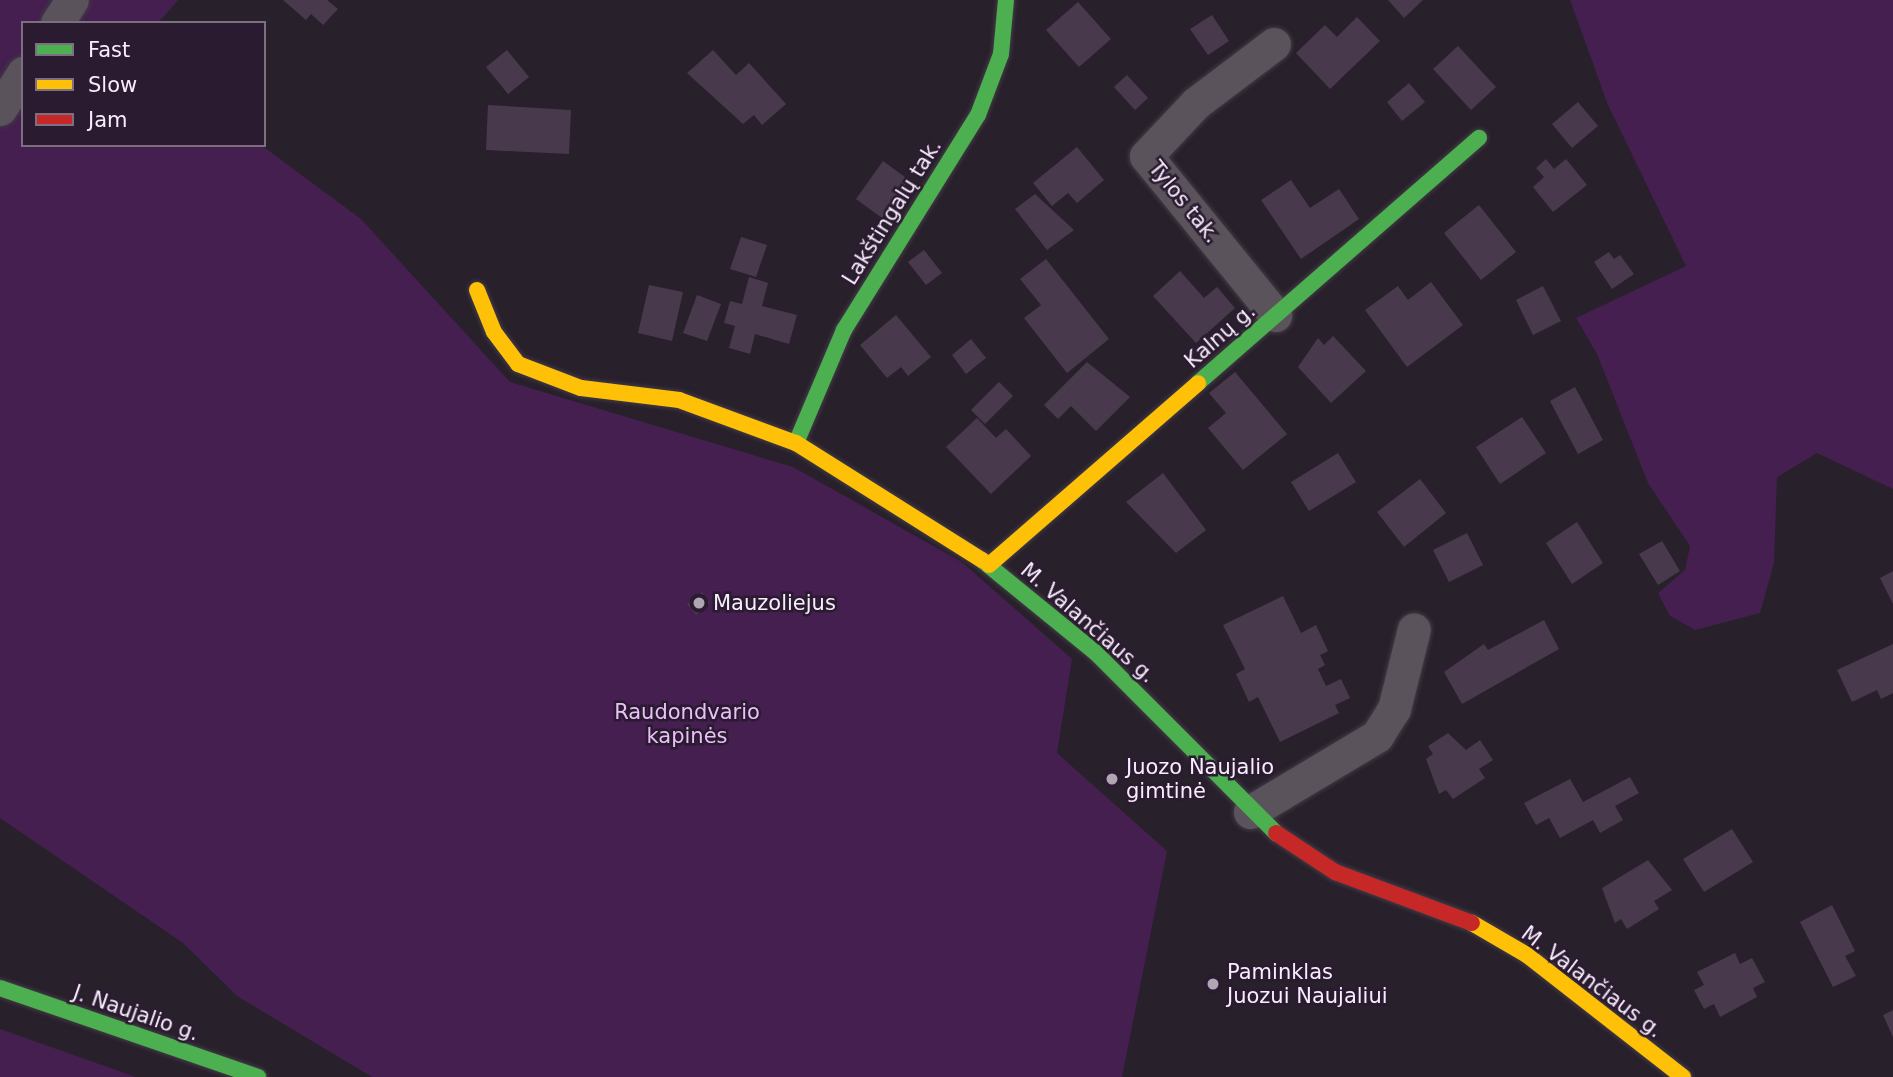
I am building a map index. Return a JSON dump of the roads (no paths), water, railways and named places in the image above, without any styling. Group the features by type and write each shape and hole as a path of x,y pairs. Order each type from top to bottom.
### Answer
{"street":[{"path":"58,21 72,0"},
{"name":"Lakštingalų tak.","path":"796,443 844,330 978,115 1001,54 1006,0"},
{"name":"Tylos tak.","path":"1274,44 1196,103 1146,156 1275,315"},
{"path":"0,109 21,76"},
{"name":"Kalnų g.","path":"989,565 1479,138"},
{"name":"M. Valančiaus g.","path":"477,289 494,332 518,364 581,388 679,400 796,443 989,565 1096,653 1251,812 1335,873 1474,924 1527,955 1683,1077"},
{"path":"1251,812 1377,736 1394,709 1414,629"},
{"name":"J. Naujalio g.","path":"0,988 258,1077"}],"place":[{"name":"Mauzoliejus","path":"699,603"},
{"name":"Juozo Naujalio gimtinė","path":"1112,779"},
{"name":"Paminklas Juozui Naujaliui","path":"1213,984"}],"park label":[{"name":"Raudondvario kapinės","path":"687,724"}]}
